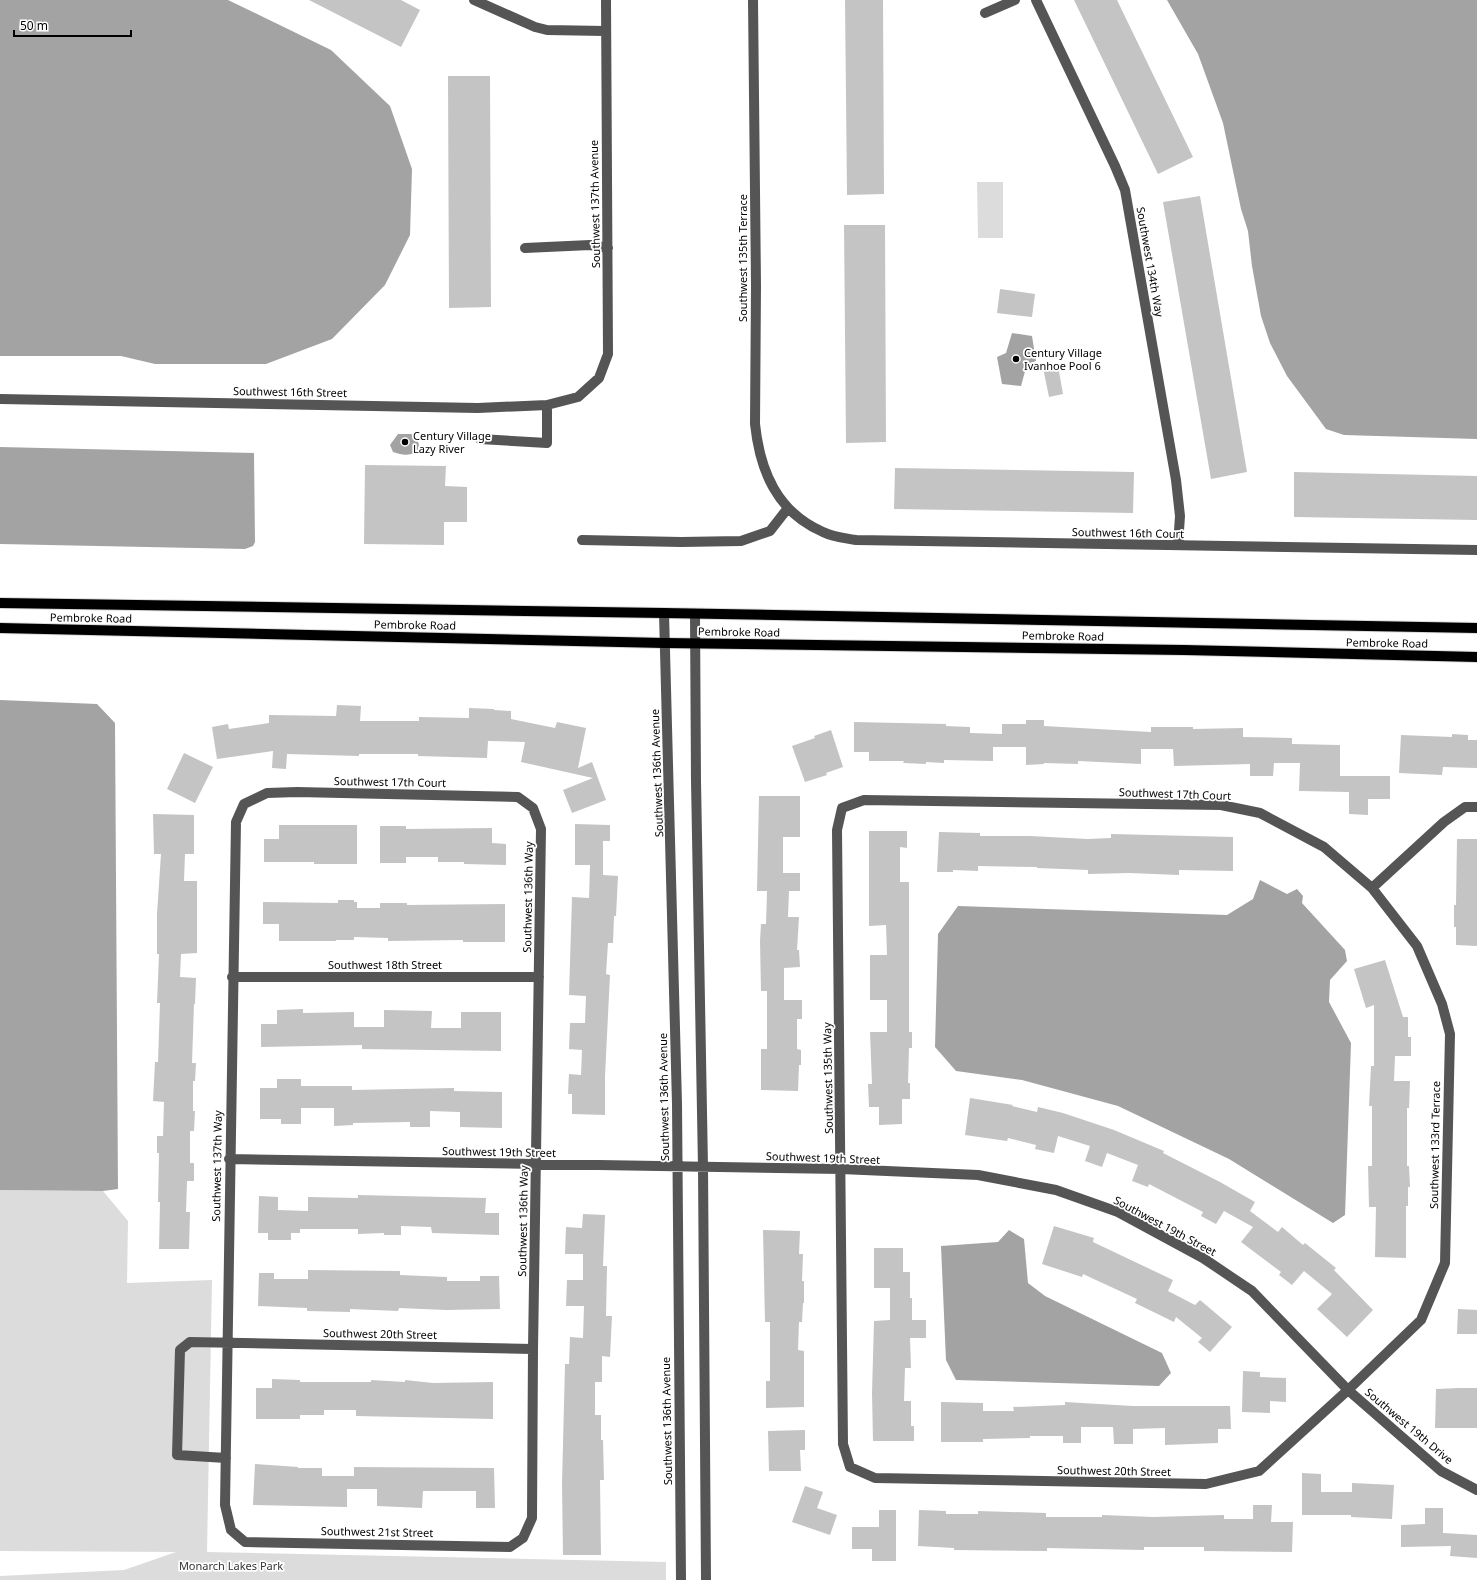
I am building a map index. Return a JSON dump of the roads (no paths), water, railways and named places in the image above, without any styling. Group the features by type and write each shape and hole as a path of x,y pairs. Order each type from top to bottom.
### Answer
{"main road":[{"name":"Pembroke Road","path":"0,603 664,613 1477,628"},
{"name":"Pembroke Road","path":"0,628 664,643 1176,650 1477,657"}],"street":[{"path":"474,0 535,27 547,30 606,31"},
{"name":"Southwest 137th Avenue","path":"578,397 599,378 608,354 606,0"},
{"name":"Southwest 135th Terrace","path":"752,0 756,286 755,424 757,444 761,462 767,478 775,492 788,508"},
{"path":"986,13 1015,0"},
{"name":"Southwest 134th Way","path":"1036,0 1125,190 1176,480 1180,516 1178,545"},
{"path":"525,248 590,245 608,248"},
{"name":"Southwest 16th Street","path":"0,399 478,408 547,405 578,397"},
{"path":"480,439 547,443 547,405"},
{"path":"582,540 681,542 741,541 770,531 788,508"},
{"name":"Southwest 16th Court","path":"788,508 796,516 823,533 856,540 1477,550"},
{"name":"Southwest 136th Avenue","path":"664,613 670,804 677,1167 681,1580"},
{"path":"695,614 696,789 703,1167 706,1580"},
{"name":"Southwest 17th Court","path":"244,804 267,793 297,792 518,797 533,808"},
{"name":"Southwest 17th Court","path":"842,808 864,800 1222,805 1260,813 1324,847 1372,888"},
{"name":"Southwest 137th Way","path":"231,1530 225,1505 232,977 236,822 244,804"},
{"path":"1372,888 1444,822 1465,807 1477,807"},
{"name":"Southwest 136th Way","path":"523,1538 532,1518 533,1349 541,828 533,808"},
{"name":"Southwest 135th Way","path":"842,808 837,830 843,1444 850,1467"},
{"name":"Southwest 133rd Terrace","path":"1348,1390 1421,1320 1445,1263 1450,1034 1442,1004 1417,946 1372,888"},
{"name":"Southwest 18th Street","path":"232,977 539,977"},
{"name":"Southwest 19th Street","path":"230,1159 841,1169 978,1175 1056,1190 1118,1212 1203,1258 1252,1291 1348,1390"},
{"name":"Southwest 20th Street","path":"226,1458 177,1455 180,1350 190,1342 533,1349"},
{"name":"Southwest 20th Street","path":"850,1467 875,1478 1206,1484 1259,1471 1348,1390"},
{"name":"Southwest 19th Drive","path":"1348,1390 1441,1471 1477,1490"},
{"name":"Southwest 21st Street","path":"231,1530 244,1542 510,1547 523,1538"}],"place":[{"name":"Century Village Ivanhoe Pool 6","path":"1016,359"},
{"name":"Century Village Lazy River","path":"405,442"}],"park label":[{"name":"Monarch Lakes Park","path":"231,1566"}]}
